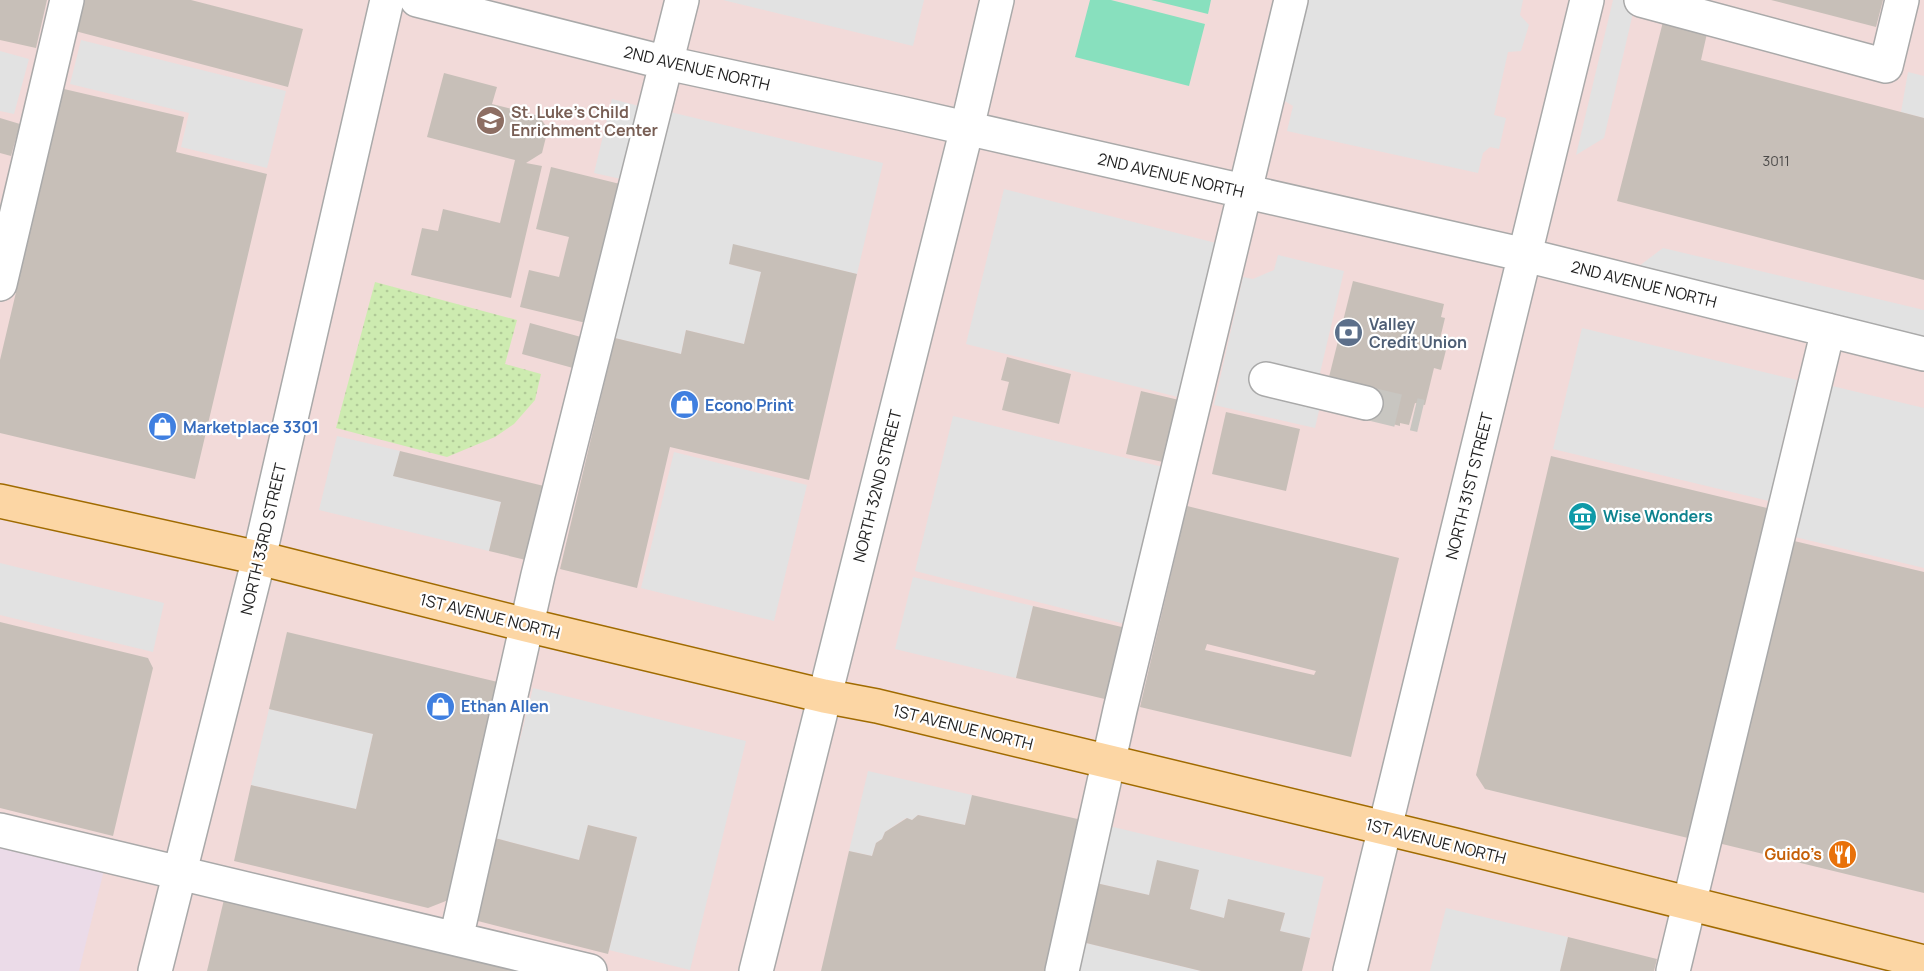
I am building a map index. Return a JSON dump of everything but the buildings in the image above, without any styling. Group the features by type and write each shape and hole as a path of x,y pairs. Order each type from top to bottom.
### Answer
{"main road":[{"name":"1ST AVENUE NORTH","path":"0,501 259,558 526,625 824,696 877,706 1689,902 1924,962"}],"street":[{"path":"0,284 67,0"},
{"name":"NORTH 33RD STREET","path":"155,971 259,558 387,0"},
{"name":"2ND AVENUE NORTH","path":"417,0 667,63 967,128 1525,255 1924,354"},
{"path":"456,939 526,625 682,0"},
{"name":"NORTH 32ND STREET","path":"756,971 824,696 841,638 997,0"},
{"path":"1062,971 1108,763 1291,0"},
{"name":"NORTH 31ST STREET","path":"1350,971 1587,0"},
{"path":"1641,0 1886,66 1902,0"},
{"path":"1673,971 1828,330"},
{"path":"1266,379 1366,403"},
{"path":"0,830 590,971"}],"shaded area":[{"path":"0,0 1924,0 1924,971 0,971"},
{"path":"723,0 924,0 913,46"},
{"path":"1309,0 1523,0 1520,15 1529,25 1521,51 1508,52 1494,115 1506,118 1499,149 1490,147 1483,153 1478,173 1287,131 1293,106 1283,100"},
{"path":"1613,0 1636,0 1604,138 1576,155"},
{"path":"81,40 286,91 267,168 181,147 189,113 70,84"},
{"path":"0,51 29,59 14,114 0,111"},
{"path":"1908,72 1924,76 1924,118 1901,112"},
{"path":"612,99 639,106 621,179 594,173"},
{"path":"670,112 883,163 857,274 734,245 729,264 761,272 744,344 686,330 681,354 615,338"},
{"path":"1004,189 1216,243 1178,397 966,344"},
{"path":"1663,248 1924,310 1924,336 1639,266"},
{"path":"1278,255 1344,271 1320,373 1326,380 1315,428 1214,405 1243,277 1253,279 1274,270"},
{"path":"1582,328 1797,380 1769,501 1553,449"},
{"path":"1828,385 1924,408 1924,568 1791,536"},
{"path":"953,416 1163,467 1125,624 915,571"},
{"path":"337,436 400,451 394,476 501,502 489,551 319,510"},
{"path":"674,452 807,485 774,621 641,588"},
{"path":"0,563 164,603 153,652 0,615"},
{"path":"913,577 1033,606 1016,678 895,649"},
{"path":"533,688 746,741 690,970 609,950 637,837 588,825 579,860 495,838"},
{"path":"269,709 373,734 356,809 251,785"},
{"path":"868,771 972,795 965,825 918,815 912,820 906,818 885,832 882,839 876,843 872,856 849,851"},
{"path":"1109,826 1324,877 1310,938 1280,931 1285,913 1228,899 1224,918 1190,909 1199,870 1149,895 1096,883"},
{"path":"0,839 105,866 79,971 0,971"},
{"path":"1446,908 1568,937 1560,971 1430,971"},
{"path":"1082,942 1201,971 1075,971"}],"green space":[{"path":"1090,0 1111,0 1205,24 1189,86 1075,57"},
{"path":"1151,0 1211,0 1208,14"},
{"path":"375,282 517,320 505,364 541,374 535,400 514,424 495,437 447,457 336,428"}],"tunnel":[{"path":"1366,403 1421,416"}],"place":[{"name":"St. Luke's Child Enrichment Center","path":"490,121"},
{"name":"Valley Credit Union","path":"1348,333"},
{"name":"Econo Print","path":"684,405"},
{"name":"Marketplace 3301","path":"162,427"},
{"name":"Wise Wonders","path":"1582,516"},
{"name":"Ethan Allen","path":"440,706"},
{"name":"Guido’s","path":"1843,854"}]}
